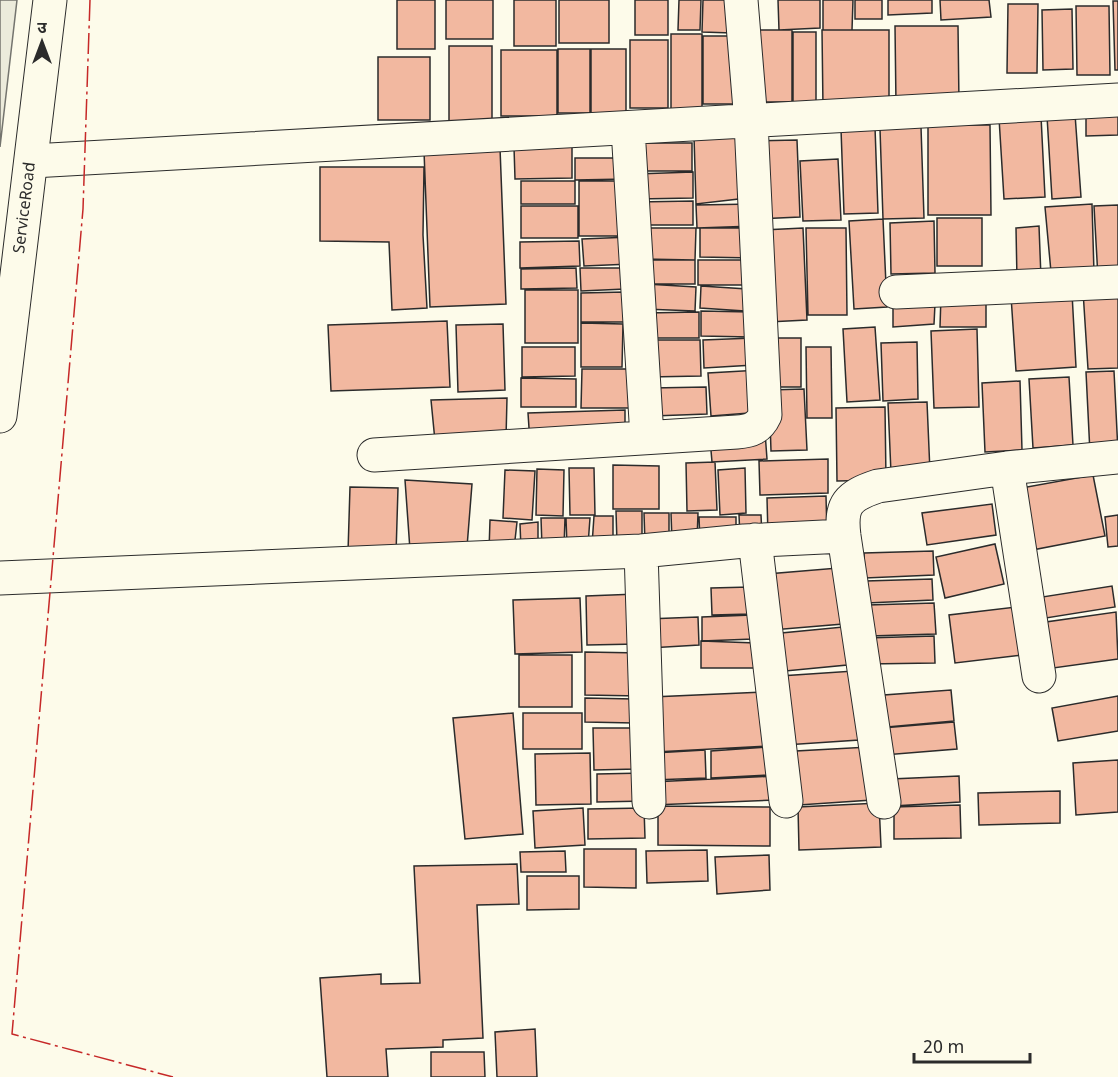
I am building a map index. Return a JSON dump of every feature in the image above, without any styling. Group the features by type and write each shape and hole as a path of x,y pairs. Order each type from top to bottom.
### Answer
{"street":[{"name":"ServiceRoad","path":"0,416 50,0"},
{"path":"374,455 748,431 761,423 765,415 751,122 741,0"},
{"path":"32,161 1118,100"},
{"path":"628,129 647,437"},
{"path":"896,292 1118,282"},
{"path":"884,802 844,536 843,513 846,503 862,491 878,486 1007,468 1118,457"},
{"path":"1007,468 1040,676"},
{"path":"0,578 641,551 755,540 844,536"},
{"path":"755,540 786,801"},
{"path":"641,551 649,801"}],"shaded area":[{"path":"0,0 17,0 0,147"}],"building":[{"path":"397,0 435,0 435,49 397,49"},
{"path":"446,0 493,0 493,39 446,39"},
{"path":"514,0 556,0 556,46 514,46"},
{"path":"559,0 609,0 609,43 559,43"},
{"path":"635,0 668,0 668,35 635,35"},
{"path":"679,0 701,0 700,30 678,30"},
{"path":"703,0 733,0 732,33 702,32"},
{"path":"778,0 820,0 820,28 779,30"},
{"path":"823,0 853,0 852,30 823,30"},
{"path":"855,0 882,0 882,19 855,19"},
{"path":"888,0 932,0 932,13 888,15"},
{"path":"940,0 989,0 991,17 941,20"},
{"path":"1113,1 1118,1 1118,70 1115,70"},
{"path":"1008,4 1038,4 1037,73 1007,73"},
{"path":"1076,6 1109,6 1110,75 1077,75"},
{"path":"1072,9 1073,69 1043,70 1042,10"},
{"path":"895,26 958,26 959,104 896,105"},
{"path":"754,30 792,30 792,102 754,102"},
{"path":"822,30 889,30 889,108 823,108"},
{"path":"793,32 816,32 816,108 793,108"},
{"path":"671,34 702,34 702,109 671,109"},
{"path":"703,36 740,36 744,104 703,104"},
{"path":"630,40 668,40 668,108 630,108"},
{"path":"449,46 492,46 492,121 449,121"},
{"path":"558,49 590,49 590,113 558,113"},
{"path":"591,49 626,49 626,113 591,113"},
{"path":"501,50 557,50 557,116 501,116"},
{"path":"378,57 430,57 430,120 378,120"},
{"path":"1118,110 1118,135 1086,136 1086,111"},
{"path":"1075,114 1081,197 1052,199 1047,116"},
{"path":"1041,116 1045,197 1004,199 999,118"},
{"path":"928,125 990,125 991,215 928,215"},
{"path":"875,127 878,213 844,214 841,129"},
{"path":"921,127 924,218 883,219 880,129"},
{"path":"694,136 746,136 747,198 696,204"},
{"path":"797,140 800,217 758,219 755,141"},
{"path":"634,143 692,143 692,171 634,171"},
{"path":"572,146 572,178 515,179 514,147"},
{"path":"500,148 506,304 430,307 424,151"},
{"path":"575,158 627,158 627,179 575,180"},
{"path":"838,159 841,220 803,221 800,161"},
{"path":"320,167 424,167 423,235 427,308 392,310 389,242 320,241"},
{"path":"693,172 693,198 637,199 636,174"},
{"path":"521,181 575,181 575,204 521,204"},
{"path":"579,181 627,181 627,236 579,236"},
{"path":"693,201 693,225 638,225 637,202"},
{"path":"753,204 755,226 697,228 696,205"},
{"path":"1092,204 1094,273 1051,272 1045,207"},
{"path":"1118,205 1118,277 1098,278 1094,206"},
{"path":"521,206 578,206 578,238 521,238"},
{"path":"937,218 982,218 982,266 937,266"},
{"path":"883,219 887,307 854,309 849,221"},
{"path":"934,221 935,273 891,274 890,223"},
{"path":"1039,226 1041,278 1017,280 1016,228"},
{"path":"643,228 696,228 695,260 643,259"},
{"path":"700,228 754,228 754,258 700,257"},
{"path":"803,228 807,320 768,322 763,230"},
{"path":"806,228 846,228 847,315 808,315"},
{"path":"630,237 631,264 584,266 582,239"},
{"path":"579,241 580,266 520,268 520,242"},
{"path":"643,260 695,260 695,284 643,284"},
{"path":"698,260 752,260 752,285 698,285"},
{"path":"576,268 577,288 521,289 521,269"},
{"path":"580,268 625,268 625,289 581,291"},
{"path":"646,284 696,287 695,311 644,309"},
{"path":"701,286 747,289 745,311 700,308"},
{"path":"1118,289 1118,368 1088,369 1083,291"},
{"path":"525,290 578,290 578,343 525,343"},
{"path":"625,292 625,322 581,322 581,293"},
{"path":"1072,293 1076,367 1016,371 1011,296"},
{"path":"986,295 986,327 940,327 941,296"},
{"path":"935,304 934,324 893,327 893,305"},
{"path":"701,311 751,312 751,337 701,336"},
{"path":"699,312 699,338 646,338 646,313"},
{"path":"447,321 450,387 331,391 328,325"},
{"path":"581,323 623,324 622,367 581,367"},
{"path":"503,324 505,390 458,392 456,325"},
{"path":"875,327 880,400 847,402 843,329"},
{"path":"977,329 979,407 934,408 931,331"},
{"path":"753,338 754,365 704,368 703,340"},
{"path":"766,338 801,338 801,387 766,387"},
{"path":"647,340 700,340 701,376 648,377"},
{"path":"917,342 918,399 883,401 881,343"},
{"path":"522,347 575,347 575,376 522,377"},
{"path":"806,347 831,347 832,418 807,418"},
{"path":"582,369 635,369 635,408 581,408"},
{"path":"760,370 762,412 711,416 708,373"},
{"path":"1114,371 1118,452 1090,453 1086,372"},
{"path":"1069,377 1073,445 1033,448 1029,379"},
{"path":"521,378 576,379 576,407 521,407"},
{"path":"1020,381 1022,450 985,452 982,383"},
{"path":"706,387 707,414 653,416 652,388"},
{"path":"804,389 807,450 771,451 769,390"},
{"path":"507,398 506,438 435,441 431,400"},
{"path":"927,402 930,472 891,473 888,403"},
{"path":"885,407 886,480 837,481 836,408"},
{"path":"625,410 625,437 530,443 528,413"},
{"path":"765,432 767,459 712,462 710,439"},
{"path":"828,459 828,493 760,495 759,461"},
{"path":"715,462 717,510 687,511 686,463"},
{"path":"613,465 659,466 659,509 613,509"},
{"path":"569,468 594,468 595,515 570,515"},
{"path":"745,468 746,513 720,515 718,470"},
{"path":"537,469 564,470 563,516 536,515"},
{"path":"505,470 535,471 532,520 503,518"},
{"path":"1093,475 1105,536 1027,551 1016,489"},
{"path":"405,480 472,484 467,547 410,550"},
{"path":"350,487 398,488 396,554 348,552"},
{"path":"826,496 827,534 768,536 767,498"},
{"path":"992,504 996,535 927,545 922,513"},
{"path":"616,511 642,511 642,543 617,543"},
{"path":"644,513 669,513 669,542 645,543"},
{"path":"671,513 698,513 697,540 672,541"},
{"path":"739,515 761,515 762,536 740,537"},
{"path":"1118,515 1118,546 1108,547 1105,517"},
{"path":"594,516 613,516 613,544 592,545"},
{"path":"699,517 736,517 736,539 700,541"},
{"path":"541,518 565,518 564,547 542,547"},
{"path":"566,518 590,518 588,545 567,546"},
{"path":"490,520 517,522 514,549 489,551"},
{"path":"538,522 538,548 521,549 520,524"},
{"path":"995,544 1004,584 945,598 936,557"},
{"path":"933,551 934,575 865,578 864,553"},
{"path":"838,568 843,624 772,630 767,574"},
{"path":"932,579 933,600 867,603 866,581"},
{"path":"1112,586 1115,607 1046,618 1042,597"},
{"path":"750,587 751,614 712,615 711,588"},
{"path":"637,594 638,644 587,645 586,596"},
{"path":"580,598 582,652 515,654 513,600"},
{"path":"934,603 936,634 869,636 868,605"},
{"path":"1016,607 1022,655 955,663 949,615"},
{"path":"1116,612 1118,659 1046,669 1039,623"},
{"path":"752,615 753,639 702,641 702,617"},
{"path":"698,617 699,645 649,648 647,619"},
{"path":"843,627 847,665 775,672 771,634"},
{"path":"934,636 935,663 867,664 866,638"},
{"path":"701,641 756,643 755,668 701,668"},
{"path":"585,652 641,653 640,696 585,695"},
{"path":"519,655 572,655 572,707 519,707"},
{"path":"854,671 859,740 785,745 780,676"},
{"path":"951,690 954,721 887,727 884,695"},
{"path":"766,692 769,746 655,752 652,697"},
{"path":"1118,696 1118,731 1058,741 1052,708"},
{"path":"585,698 634,699 634,723 585,722"},
{"path":"513,713 523,834 465,839 453,718"},
{"path":"523,713 582,713 582,749 523,749"},
{"path":"954,722 957,749 884,755 882,728"},
{"path":"593,728 635,728 637,769 594,770"},
{"path":"767,747 768,775 711,778 711,751"},
{"path":"869,747 872,800 799,805 796,751"},
{"path":"705,750 706,778 653,780 654,753"},
{"path":"590,753 591,804 536,805 535,754"},
{"path":"1118,760 1118,812 1076,815 1073,763"},
{"path":"645,773 646,801 597,802 597,774"},
{"path":"775,776 775,800 653,805 652,782"},
{"path":"959,776 960,802 893,806 891,779"},
{"path":"1060,791 1060,823 979,825 978,793"},
{"path":"879,803 881,847 799,850 798,807"},
{"path":"960,805 961,838 894,839 894,807"},
{"path":"658,806 770,807 770,846 658,845"},
{"path":"583,808 585,845 535,848 533,811"},
{"path":"644,808 645,838 588,839 588,809"},
{"path":"584,849 636,849 636,888 584,887"},
{"path":"707,850 708,881 647,883 646,851"},
{"path":"565,851 566,872 521,872 520,852"},
{"path":"769,855 770,890 717,894 715,857"},
{"path":"517,864 519,904 477,905 483,1038 443,1040 443,1047 386,1049 388,1077 327,1077 320,978 381,974 381,984 420,983 414,866"},
{"path":"527,876 579,876 579,909 527,910"},
{"path":"535,1029 537,1077 497,1077 495,1032"},
{"path":"431,1052 484,1052 485,1077 431,1077"}],"power":[{"path":"90,0 83,209 12,1034 173,1077"}]}
